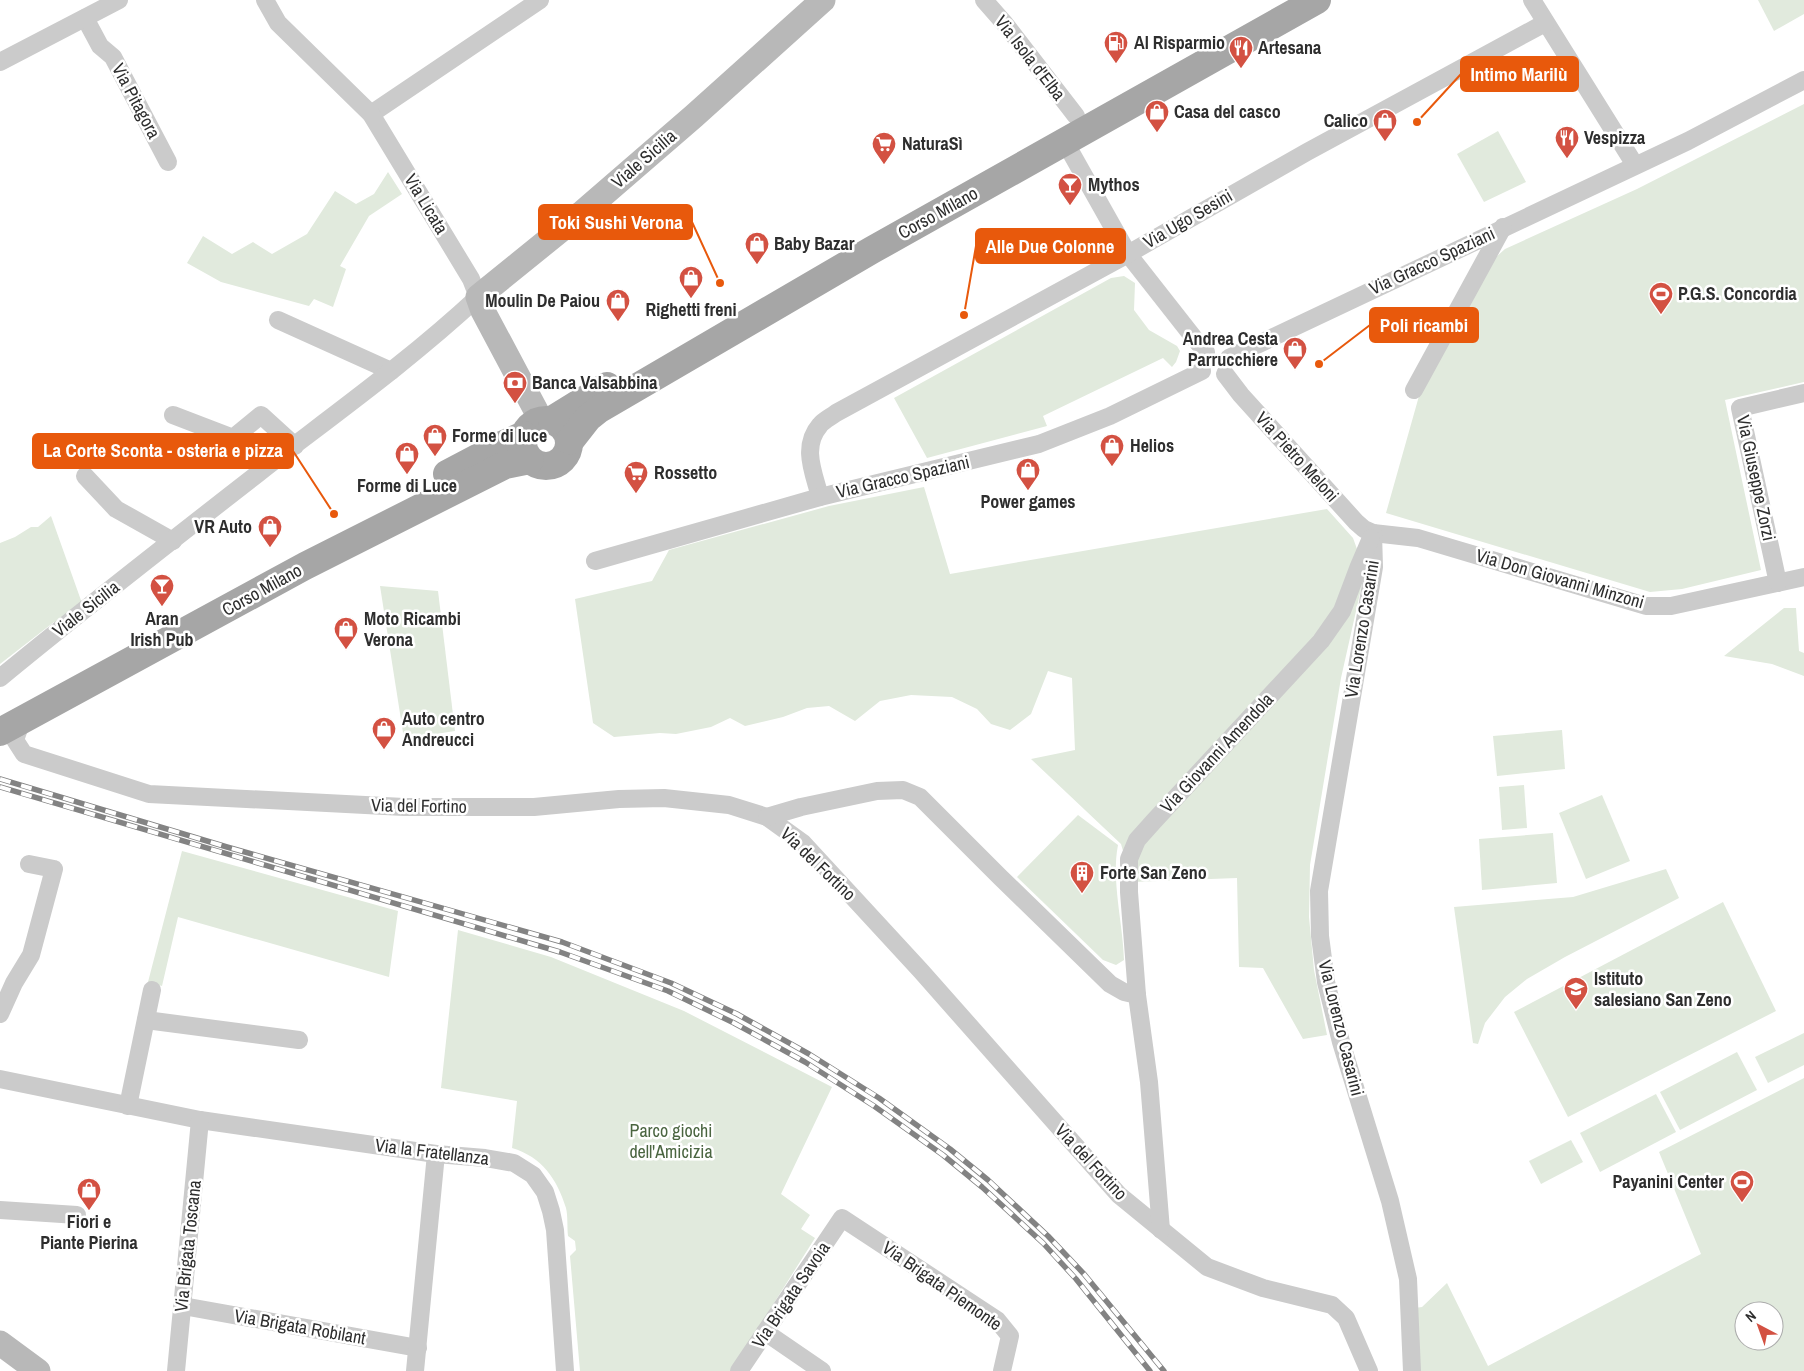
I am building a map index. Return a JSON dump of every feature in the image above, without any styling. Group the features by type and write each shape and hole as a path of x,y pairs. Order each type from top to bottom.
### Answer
{"main road":[{"name":"Corso Milano","path":"7,722 368,533 505,465 537,434 580,401 781,282 1284,0"},
{"name":"Corso Milano","path":"537,434 542,466 554,465 564,458 570,441 588,418 598,410 872,250 1317,0"},
{"path":"537,434 562,425 570,441"}],"street":[{"path":"0,62 119,0"},
{"name":"Via Licata","path":"265,0 278,23 371,114 471,279 478,297"},
{"path":"371,114 540,0"},
{"name":"Viale Sicilia","path":"0,678 443,329 478,297 583,212 694,116 823,0"},
{"name":"Via Isola d'Elba","path":"984,0 1005,24 1076,116"},
{"path":"1532,0 1635,165"},
{"name":"Via Pitagora","path":"85,18 100,46 113,58 168,162"},
{"name":"Via Ugo Sesini","path":"820,497 809,454 811,440 820,425 836,413 1128,254 1307,152 1546,22"},
{"name":"Via Gracco Spaziani","path":"1227,366 1503,227 1688,141 1804,80"},
{"path":"1064,142 1128,254 1206,352"},
{"path":"1414,390 1503,227"},
{"path":"478,297 537,434"},
{"path":"278,320 391,371"},
{"path":"1216,349 1226,353 1227,366 1216,378 1210,378 1202,371 1201,361 1206,352 1216,349"},
{"name":"Via Pietro Meloni","path":"1227,366 1241,395 1356,522 1364,529 1373,533"},
{"name":"Via Gracco Spaziani","path":"595,561 820,497 1039,444 1110,416 1202,371"},
{"name":"Via Giuseppe Zorzi","path":"1778,583 1740,408 1804,393"},
{"path":"173,415 233,438 261,415 295,446"},
{"path":"85,476 116,509 172,541"},
{"name":"Via Don Giovanni Minzoni","path":"1373,533 1418,538 1646,606 1670,606 1804,577"},
{"name":"Via Giovanni Amendola","path":"1161,1230 1149,1082 1137,995 1129,892 1129,860 1138,840 1178,794 1321,641 1342,611 1373,533"},
{"name":"Via Lorenzo Casarini","path":"1373,533 1374,567 1319,891 1320,936 1326,982 1340,1042 1390,1201 1408,1279 1412,1371"},
{"name":"Via del Fortino","path":"7,722 24,754 149,794 404,808 534,807 619,799 664,798 729,805 767,817 802,843 922,971 1119,1195 1207,1267 1263,1288 1332,1305 1346,1318 1369,1371"},
{"path":"767,817 801,807 877,791 903,790 920,797 1000,878 1110,984 1124,992 1137,995"},
{"path":"0,1014 14,982 31,955 54,869 29,864"},
{"path":"128,1106 152,990"},
{"path":"146,1020 300,1040"},
{"name":"Via la Fratellanza","path":"0,1079 200,1120 436,1154 485,1158 514,1163 533,1175 544,1192 551,1211 555,1230 565,1371"},
{"name":"Via Brigata Toscana","path":"176,1371 200,1120"},
{"path":"415,1371 436,1154"},
{"path":"0,1210 77,1215"},
{"name":"Via Brigata Savoia","path":"740,1371 842,1218"},
{"name":"Via Brigata Piemonte","path":"842,1218 996,1320 1010,1336 1002,1371"},
{"name":"Via Brigata Robilant","path":"182,1306 418,1348"},
{"path":"765,1332 822,1371"},
{"path":"0,1343 38,1371"}],"green space":[{"path":"1758,0 1804,0 1804,14 1774,31"},
{"name":"P.G.S. Concordia","path":"1804,104 1804,382 1725,400 1761,570 1682,589 1650,592 1386,513 1419,396 1495,258 1505,249 1637,189"},
{"path":"1498,131 1526,182 1484,202 1457,154"},
{"path":"388,172 402,194 369,216 340,266 346,269 333,307 314,299 309,306 221,282 187,263 203,236 232,254 253,242 272,254 307,234 335,191 356,204 374,194"},
{"path":"1124,276 1135,283 1134,310 1149,330 1177,346 1180,351 1172,367 1163,358 1043,416 1047,426 927,458 894,398 1111,278"},
{"path":"924,487 950,574 1327,509 1353,538 1365,571 1341,678 1310,865 1309,917 1314,970 1327,1035 1303,1039 1263,968 1239,967 1237,878 1132,882 1121,844 1031,759 1075,750 1072,678 1048,671 1031,714 1010,730 991,724 977,709 952,697 911,695 880,701 855,721 829,706 807,708 783,717 745,726 730,718 711,727 676,734 660,733 614,737 593,723 575,599 652,581 669,550 829,506"},
{"path":"51,516 83,606 59,627 54,622 0,664 0,543 15,537 31,527 38,527"},
{"path":"380,586 438,591 455,731 404,739"},
{"path":"1784,608 1796,608 1799,651 1804,653 1804,676 1772,664 1724,656"},
{"path":"1562,730 1565,769 1497,776 1493,736"},
{"path":"1524,785 1527,828 1502,830 1499,787"},
{"path":"1602,795 1630,861 1586,879 1559,813"},
{"path":"1078,815 1118,845 1116,873 1124,960 1116,965 1103,960 1017,877"},
{"path":"1553,833 1557,883 1482,890 1479,839"},
{"path":"182,851 398,911 389,977 178,917 162,986 148,982"},
{"path":"1666,869 1679,898 1565,957 1527,979 1505,997 1485,1023 1478,1044 1473,1043 1454,907 1573,897"},
{"path":"1723,902 1776,1011 1568,1117 1514,1012"},
{"name":"Parco giochi dell'Amicizia","path":"458,930 551,957 684,1011 832,1087 781,1194 810,1215 801,1229 815,1238 731,1371 580,1371 570,1256 576,1250 575,1241 568,1236 566,1208 558,1188 547,1170 532,1157 512,1148 517,1101 441,1088"},
{"path":"1804,1033 1804,1065 1768,1083 1755,1057"},
{"path":"1737,1052 1757,1090 1680,1130 1660,1092"},
{"name":"Payanini Center","path":"1804,1078 1804,1371 1418,1371 1415,1308 1422,1307 1447,1283 1488,1366 1701,1254 1659,1152"},
{"path":"1656,1094 1676,1132 1600,1172 1580,1133"},
{"path":"1571,1140 1583,1162 1541,1184 1529,1161"}],"railway":[{"path":"0,779 227,847 562,942 671,983 737,1014 809,1054 879,1098 950,1149 988,1180 1048,1236 1084,1274 1164,1371"},
{"path":"0,787 560,952 668,991 734,1023 805,1062 874,1106 943,1155 982,1187 1043,1243 1076,1279 1150,1371"}],"place":[{"name":"Al Risparmio","path":"1116,64"},
{"name":"Artesana","path":"1241,69"},
{"name":"Intimo Marilù","path":"1417,122"},
{"name":"Casa del casco","path":"1157,133"},
{"name":"Calico","path":"1385,142"},
{"name":"Vespizza","path":"1567,159"},
{"name":"NaturaSì","path":"884,165"},
{"name":"Mythos","path":"1070,206"},
{"name":"Baby Bazar","path":"757,265"},
{"name":"Toki Sushi Verona","path":"720,283"},
{"name":"Righetti freni","path":"691,299"},
{"name":"Alle Due Colonne","path":"964,315"},
{"name":"P.G.S. Concordia","path":"1661,315"},
{"name":"Moulin De Paiou","path":"618,322"},
{"name":"Poli ricambi","path":"1319,364"},
{"name":"Andrea Cesta Parrucchiere","path":"1295,370"},
{"name":"Banca Valsabbina","path":"515,404"},
{"name":"Forme di luce","path":"435,457"},
{"name":"Helios","path":"1112,467"},
{"name":"Forme di Luce","path":"407,475"},
{"name":"Power games","path":"1028,491"},
{"name":"Rossetto","path":"636,494"},
{"name":"La Corte Sconta - osteria e pizza","path":"334,514"},
{"name":"VR Auto","path":"270,548"},
{"name":"Aran Irish Pub","path":"162,607"},
{"name":"Moto Ricambi Verona","path":"346,650"},
{"name":"Auto centro Andreucci","path":"384,750"},
{"name":"Forte San Zeno","path":"1082,894"},
{"name":"Istituto salesiano San Zeno","path":"1576,1010"},
{"name":"Payanini Center","path":"1742,1203"},
{"name":"Fiori e Piante Pierina","path":"89,1211"}]}
